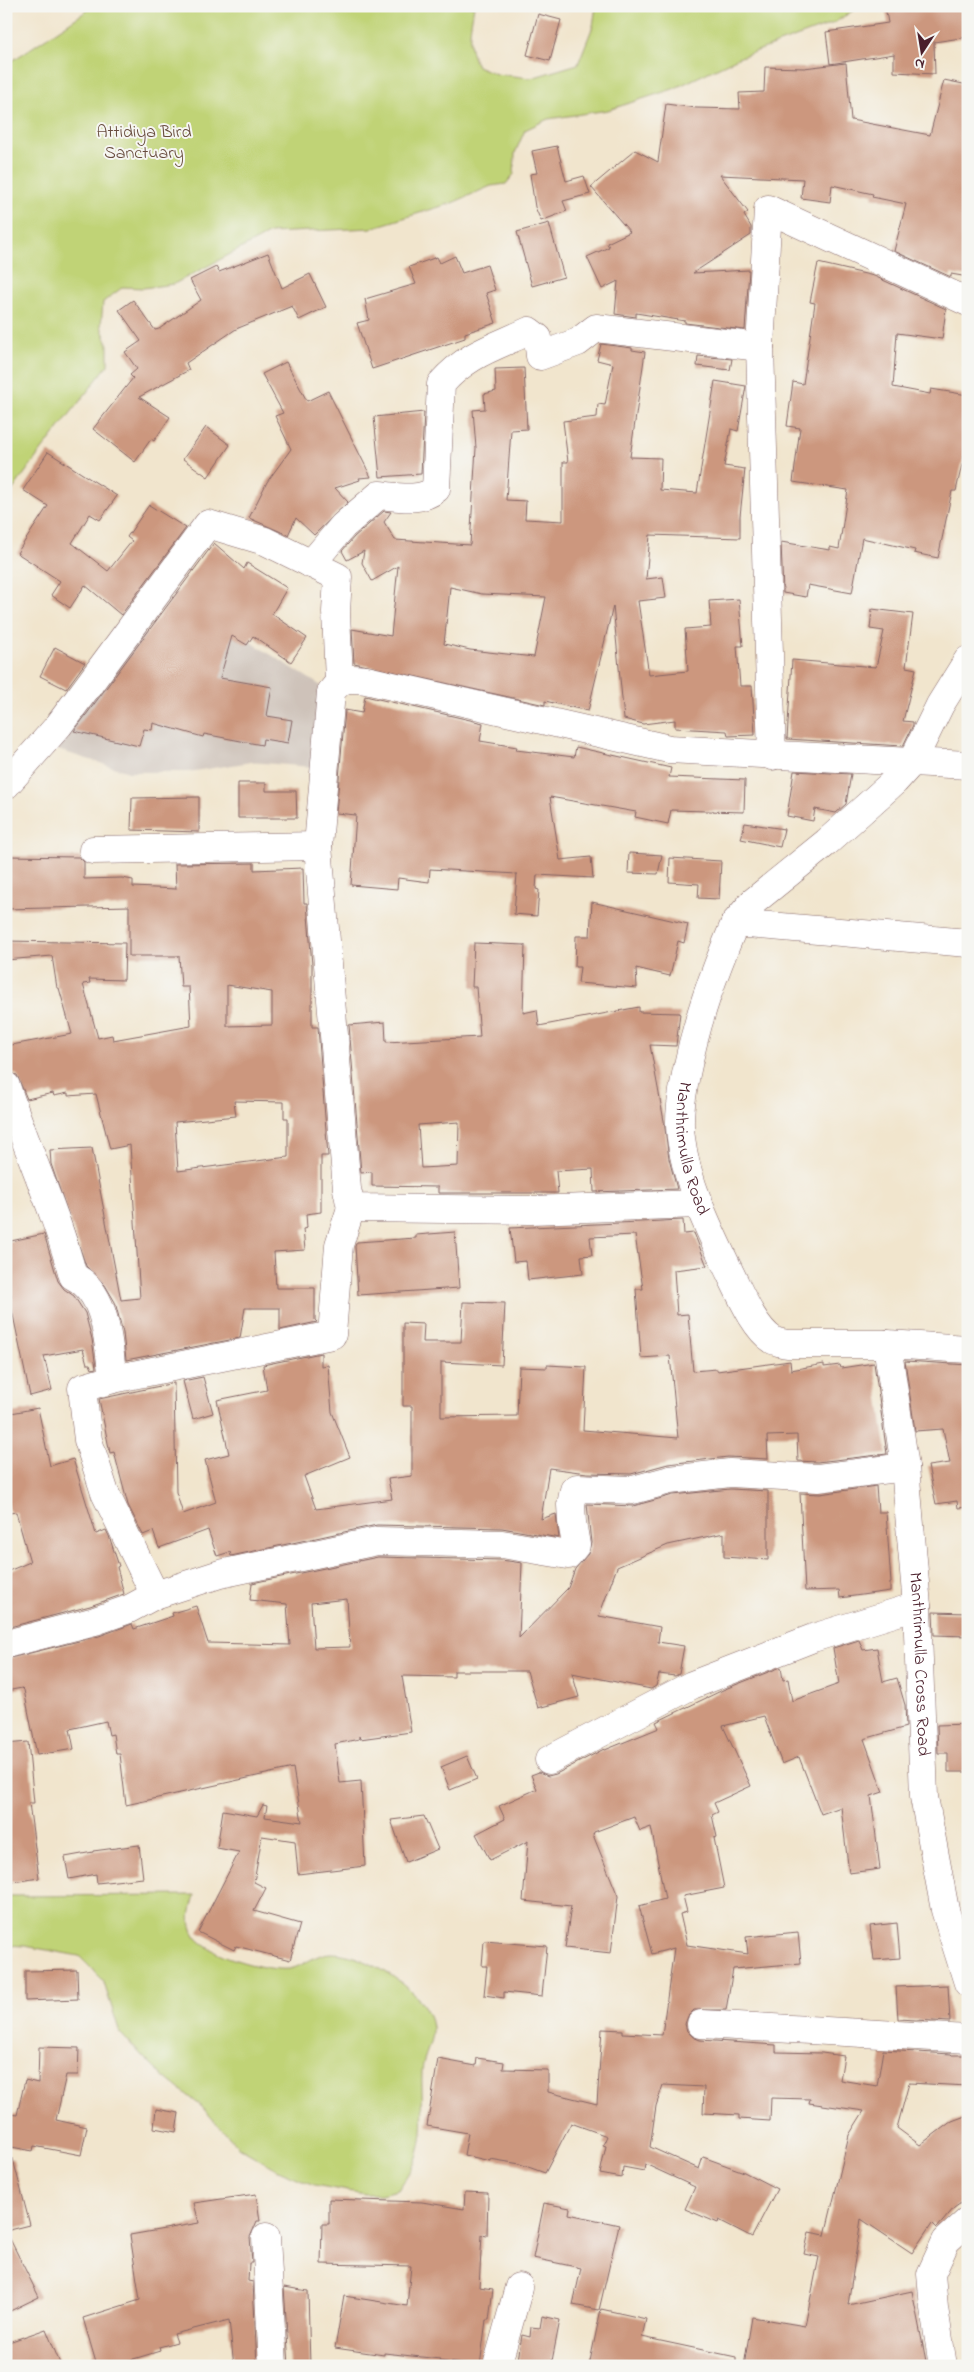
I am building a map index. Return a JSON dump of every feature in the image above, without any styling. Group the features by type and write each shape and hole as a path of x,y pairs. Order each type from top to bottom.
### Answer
{"street":[{"path":"772,756 760,347 768,210 968,302"},
{"path":"311,564 343,526 379,495 405,498 430,494 436,489 441,384 452,372 495,344 529,332 538,338 540,356 578,342 596,328 760,347"},
{"path":"6,785 59,725 208,524 265,541 338,578 336,612 339,681 331,692 328,708 318,846 347,1190 351,1208 339,1245 332,1335 114,1379 82,1388 88,1440 105,1493 155,1595"},
{"name":"Manthrimulla Road","path":"968,660 940,706 912,762 895,781 827,842 753,902 735,923 709,985 697,1023 682,1097 681,1137 687,1171 699,1204 745,1304 762,1329 773,1340 787,1344 887,1344 968,1348"},
{"path":"339,681 350,678 366,680 669,750 968,765"},
{"path":"93,850 318,846"},
{"path":"735,923 968,943"},
{"path":"6,1086 22,1134 67,1252 73,1276 90,1288 100,1310 114,1379"},
{"path":"351,1208 531,1210 699,1204"},
{"name":"Manthrimulla Cross Road","path":"887,1344 905,1467 917,1606 924,1797 945,1910 968,1983"},
{"path":"6,1644 94,1621 129,1609 155,1595 220,1574 377,1541 502,1544 568,1555 576,1545 571,1506 574,1490 577,1488 633,1490 670,1480 730,1473 818,1478 905,1467"},
{"path":"549,1760 692,1685 813,1638 917,1606"},
{"path":"701,2024 968,2039"},
{"path":"943,2366 931,2274 946,2241 968,2221"},
{"path":"266,2238 274,2366"},
{"path":"497,2366 519,2287"}],"shaded area":[{"path":"212,618 331,692 324,768 251,762 188,772 129,772 42,745 130,630 181,644"}],"green space":[{"name":"Attidiya Bird Sanctuary","path":"94,6 474,6 470,44 477,66 496,74 531,78 578,64 593,26 596,6 860,6 834,23 738,58 673,89 608,110 548,119 525,130 515,153 514,174 506,184 491,186 452,203 371,228 270,233 174,284 143,288 123,287 103,302 101,326 108,345 108,365 6,499 6,65"},
{"path":"195,1895 190,1918 193,1932 209,1948 221,1954 251,1964 289,1969 325,1954 344,1954 360,1959 393,1976 420,2001 428,2014 432,2027 431,2039 422,2071 422,2134 416,2159 398,2190 381,2194 365,2194 314,2185 276,2169 238,2147 201,2106 155,2069 120,2033 103,1980 79,1956 25,1946 6,1945 6,1896"}],"building":[{"path":"885,6 968,6 968,37 934,42 935,74 894,72 894,54 830,64 826,32 888,23"},
{"path":"538,14 561,20 550,61 527,55"},
{"path":"846,63 851,120 930,135 944,80 968,85 968,277 951,274 951,277 894,251 906,204 872,197 873,194 832,185 830,202 801,198 803,179 720,175 748,212 744,215 751,227 751,235 693,273 749,270 745,330 685,323 685,321 636,313 636,317 615,314 618,281 602,289 587,257 609,247 607,243 630,232 591,187 635,150 658,162 666,104 696,108 740,109 739,93 764,92 765,67 804,68"},
{"path":"557,146 566,181 584,176 590,194 563,201 567,211 541,221 535,207 530,174 537,173 532,151"},
{"path":"549,223 564,277 532,286 517,232"},
{"path":"268,253 282,288 310,274 326,307 299,320 292,306 236,329 186,363 189,370 139,397 170,417 154,441 151,439 135,462 93,429 133,378 130,375 137,369 125,352 141,341 119,310 133,300 155,330 159,329 201,300 190,280 216,267 219,272"},
{"path":"455,256 462,273 487,265 495,290 486,293 496,323 465,333 465,338 372,369 357,323 369,320 365,299 416,284 409,267 437,257 440,263"},
{"path":"818,263 874,276 946,309 942,339 897,333 893,387 930,394 931,389 968,395 968,451 965,451 956,491 952,491 938,558 914,553 915,550 862,538 852,593 808,585 806,597 783,593 781,542 830,550 830,547 839,549 848,490 793,482 800,428 787,426 793,382 803,384 815,303 810,302"},
{"path":"601,344 632,348 632,350 645,352 630,457 661,458 660,490 697,493 715,381 746,386 738,431 731,429 724,466 745,469 740,516 740,538 650,535 646,579 663,577 666,598 638,601 649,675 688,671 685,629 711,627 709,601 739,599 743,646 737,646 740,686 752,686 755,735 728,736 727,731 675,728 675,720 643,724 624,719 613,606 588,711 545,701 545,705 354,663 352,629 391,636 398,566 372,581 362,563 364,551 347,560 342,551 354,537 384,511 391,512 384,522 395,540 470,545 476,448 473,410 485,409 484,394 496,391 495,369 524,368 527,429 511,430 506,500 526,501 525,519 563,521 563,462 568,462 563,421 597,417 598,404 605,405 613,364 597,360","holes":["450,587 482,594 546,597 534,657 470,650 444,644"]},
{"path":"698,356 732,359 730,370 697,366"},
{"path":"286,362 307,401 328,391 371,477 359,478 360,480 335,488 348,502 314,535 296,518 288,535 249,518 267,482 291,449 275,416 283,413 262,374"},
{"path":"424,412 421,474 380,477 374,417"},
{"path":"206,427 230,445 208,477 183,459"},
{"path":"48,452 117,496 100,520 90,514 72,543 108,571 132,541 127,537 149,505 186,528 121,615 85,585 70,608 51,595 60,581 17,553 48,506 23,490"},
{"path":"214,543 244,569 247,563 287,588 272,614 307,638 291,662 253,636 247,645 232,636 220,678 272,687 267,716 292,720 288,743 263,739 262,745 204,734 203,737 153,723 152,730 144,729 139,746 74,731"},
{"path":"872,609 913,614 906,667 916,669 903,721 913,722 913,725 903,746 787,739 792,660 876,667 884,631 870,629"},
{"path":"55,647 85,663 66,689 40,676"},
{"path":"365,696 483,723 480,741 517,747 516,750 574,757 576,747 671,768 669,777 745,780 744,812 671,810 668,824 635,817 636,812 550,797 560,860 591,857 593,878 537,875 536,889 539,890 537,916 514,914 517,874 430,869 429,882 398,878 397,889 351,885 356,815 336,813 345,710 362,713"},
{"path":"794,771 851,774 846,804 836,813 815,809 813,821 787,816"},
{"path":"238,783 266,783 266,791 296,791 297,818 238,818"},
{"path":"199,797 199,832 131,830 132,798"},
{"path":"745,823 784,829 780,847 741,839"},
{"path":"629,853 662,855 658,874 628,873"},
{"path":"6,856 79,857 84,862 84,879 122,878 133,880 133,887 176,889 175,864 254,863 254,870 303,868 304,903 307,903 312,965 312,1027 318,1027 328,1156 321,1156 321,1212 306,1214 307,1228 303,1229 305,1250 274,1252 276,1288 315,1288 315,1320 317,1322 280,1330 280,1308 245,1308 240,1338 126,1360 123,1333 115,1302 105,1285 86,1266 51,1164 50,1150 92,1148 121,1300 140,1298 130,1145 110,1149 96,1094 68,1096 68,1093 54,1096 53,1093 27,1099 17,1075 6,1071 6,1046 72,1034 59,988 57,988 52,956 6,960 6,941 125,943 124,980 89,979 90,983 83,984 98,1038 112,1035 113,1040 191,1026 189,987 181,987 179,956 129,956 129,906 6,909","holes":["227,985 272,992 272,1025 227,1026","234,1101 284,1102 284,1118 288,1118 288,1157 178,1171 175,1122 236,1116"]},
{"path":"670,858 721,861 719,899 698,898 699,884 669,882"},
{"path":"592,902 688,924 684,943 678,941 670,976 636,968 637,988 578,983 580,967 575,967 576,936 590,936"},
{"path":"474,943 525,945 523,1013 537,1010 539,1026 639,1007 639,1012 680,1013 676,1046 650,1045 669,1159 677,1189 594,1192 593,1169 556,1171 558,1193 438,1193 438,1187 372,1186 372,1172 361,1173 349,1025 385,1022 386,1042 480,1037 476,987 472,987","holes":["459,1122 458,1166 421,1168 418,1125"]},
{"path":"683,1220 684,1234 694,1233 707,1266 674,1270 677,1315 688,1314 693,1371 717,1369 717,1371 790,1361 791,1370 824,1364 824,1367 840,1365 841,1368 874,1363 887,1454 817,1462 798,1461 797,1435 767,1436 768,1459 728,1457 668,1464 631,1474 587,1473 549,1468 541,1519 556,1514 559,1538 502,1528 377,1525 231,1556 230,1552 217,1556 208,1530 159,1548 153,1531 143,1535 128,1505 114,1452 110,1453 99,1399 174,1383 176,1492 183,1514 216,1502 205,1460 229,1454 217,1400 267,1390 263,1365 321,1353 321,1366 328,1365 332,1412 350,1457 304,1476 316,1509 392,1499 388,1479 412,1476 412,1406 403,1406 403,1323 424,1324 423,1342 461,1342 463,1302 505,1303 502,1365 441,1362 441,1417 517,1416 519,1367 547,1368 547,1365 586,1367 583,1430 678,1438 670,1356 641,1358 636,1289 643,1289 635,1235 590,1237 592,1255 581,1256 583,1274 528,1280 526,1261 514,1262 510,1228"},
{"path":"455,1232 459,1288 358,1295 355,1246 357,1242 416,1238 416,1235"},
{"path":"44,1234 58,1281 64,1289 74,1296 85,1313 92,1339 96,1368 92,1369 90,1364 87,1364 83,1349 44,1356 52,1390 30,1396 9,1296 11,1296 6,1274 6,1242"},
{"path":"905,1361 968,1365 968,1507 958,1508 957,1501 936,1504 928,1466 950,1463 943,1429 915,1431"},
{"path":"203,1377 213,1413 193,1419 183,1381"},
{"path":"38,1408 50,1466 73,1459 96,1534 106,1530 109,1536 119,1566 117,1567 124,1594 90,1606 6,1628 6,1572 30,1562 16,1512 10,1513 6,1496 6,1414"},
{"path":"876,1486 878,1512 886,1512 890,1591 840,1598 839,1590 805,1591 800,1493 820,1494"},
{"path":"730,1489 768,1491 768,1560 724,1557 724,1533 668,1545 617,1567 599,1616 660,1627 658,1642 684,1646 679,1674 675,1676 659,1674 656,1686 651,1689 572,1673 579,1697 538,1708 527,1671 454,1671 454,1677 402,1676 411,1732 360,1739 359,1736 359,1739 335,1744 340,1783 361,1781 365,1866 298,1874 295,1841 262,1836 254,1882 266,1888 254,1911 300,1924 290,1960 236,1946 234,1950 198,1932 239,1852 217,1848 223,1810 257,1816 263,1805 267,1806 265,1817 302,1822 293,1768 126,1805 120,1754 116,1754 113,1734 109,1735 106,1721 70,1729 74,1749 37,1755 24,1690 22,1688 6,1691 6,1659 99,1636 132,1624 134,1629 173,1616 172,1613 196,1606 208,1643 290,1645 287,1604 250,1600 252,1583 378,1557 501,1560 522,1563 519,1638 568,1588 575,1569 588,1554 591,1543 587,1504 633,1506 673,1495","holes":["347,1599 350,1647 314,1648 311,1603"]},
{"path":"933,1612 968,1613 968,1636 934,1635"},
{"path":"859,1640 863,1650 877,1648 883,1682 897,1678 905,1705 906,1727 864,1739 883,1792 871,1796 880,1869 849,1873 841,1807 821,1814 799,1757 782,1764 764,1716 723,1726 751,1786 714,1803 718,1812 712,1815 717,1837 714,1838 724,1888 683,1896 687,1912 680,1914 687,1945 748,1954 746,1937 798,1932 801,1963 733,1969 726,2010 694,2010 688,2016 685,2024 687,2031 693,2037 700,2040 776,2045 776,2052 822,2053 844,2056 840,2080 877,2086 883,2050 968,2055 968,2086 909,2083 897,2128 920,2145 952,2121 968,2115 968,2198 954,2208 937,2228 932,2223 912,2253 861,2219 848,2305 912,2291 927,2366 744,2366 752,2317 805,2326 819,2257 804,2254 809,2232 825,2235 849,2135 864,2111 809,2103 810,2099 771,2098 770,2121 739,2119 739,2115 703,2113 704,2087 663,2085 656,2106 650,2147 699,2169 703,2157 744,2172 777,2189 752,2237 719,2220 718,2223 685,2209 695,2187 645,2164 644,2171 623,2167 622,2178 600,2174 606,2146 603,2145 607,2136 571,2123 545,2173 520,2164 490,2159 490,2161 464,2155 468,2133 427,2126 438,2059 476,2066 477,2058 504,2062 503,2069 548,2070 548,2092 597,2104 602,2029 623,2030 623,2033 662,2035 674,1948 652,1954 639,1906 665,1899 651,1827 640,1831 634,1817 594,1832 593,1835 618,1896 611,1953 565,1948 571,1906 523,1901 528,1841 490,1860 476,1834 505,1819 499,1806 537,1789 531,1775 539,1772 548,1776 556,1774 604,1749 659,1728 656,1722 725,1689 781,1667 783,1680 788,1679 792,1701 839,1684 833,1648"},
{"path":"968,1724 968,1772 948,1772 948,1753 938,1753 937,1725"},
{"path":"28,1742 34,1803 29,1803 39,1878 6,1883 6,1744"},
{"path":"467,1756 477,1779 450,1790 441,1767"},
{"path":"424,1816 438,1849 406,1862 391,1820"},
{"path":"139,1845 143,1878 97,1883 96,1874 69,1879 65,1857"},
{"path":"897,1923 900,1958 874,1960 870,1926"},
{"path":"484,1941 547,1946 542,1996 504,1992 504,1998 484,1995 487,1966 482,1966"},
{"path":"77,1970 78,1999 25,2001 25,1971"},
{"path":"948,1985 950,2022 898,2019 896,1987"},
{"path":"39,2047 79,2048 78,2075 66,2075 56,2120 87,2127 81,2155 34,2146 33,2151 6,2146 9,2114 17,2115 25,2080 38,2083"},
{"path":"156,2109 179,2113 176,2132 154,2128"},
{"path":"6,2159 13,2159 30,2225 6,2231"},
{"path":"465,2192 488,2193 487,2236 482,2235 479,2287 493,2289 489,2320 486,2320 480,2366 439,2361 440,2359 384,2353 384,2355 335,2348 344,2296 407,2306 411,2266 321,2264 322,2224 329,2224 329,2199 422,2202 464,2209"},
{"path":"256,2194 260,2221 257,2221 250,2237 252,2263 249,2263 248,2281 253,2282 257,2366 234,2366 229,2320 174,2334 177,2342 159,2347 160,2351 120,2363 121,2366 97,2366 83,2318 140,2300 130,2235 199,2223 194,2203"},
{"path":"544,2203 570,2208 569,2214 619,2225 599,2310 573,2305 581,2268 533,2258"},
{"path":"6,2231 39,2297 6,2313"},
{"path":"284,2287 308,2291 310,2366 289,2366"},
{"path":"601,2309 646,2319 642,2337 736,2357 736,2366 589,2366"},
{"path":"542,2316 560,2320 551,2366 517,2366 522,2335 530,2337 531,2327 540,2328"},
{"path":"46,2329 61,2366 6,2366 6,2343"}]}
